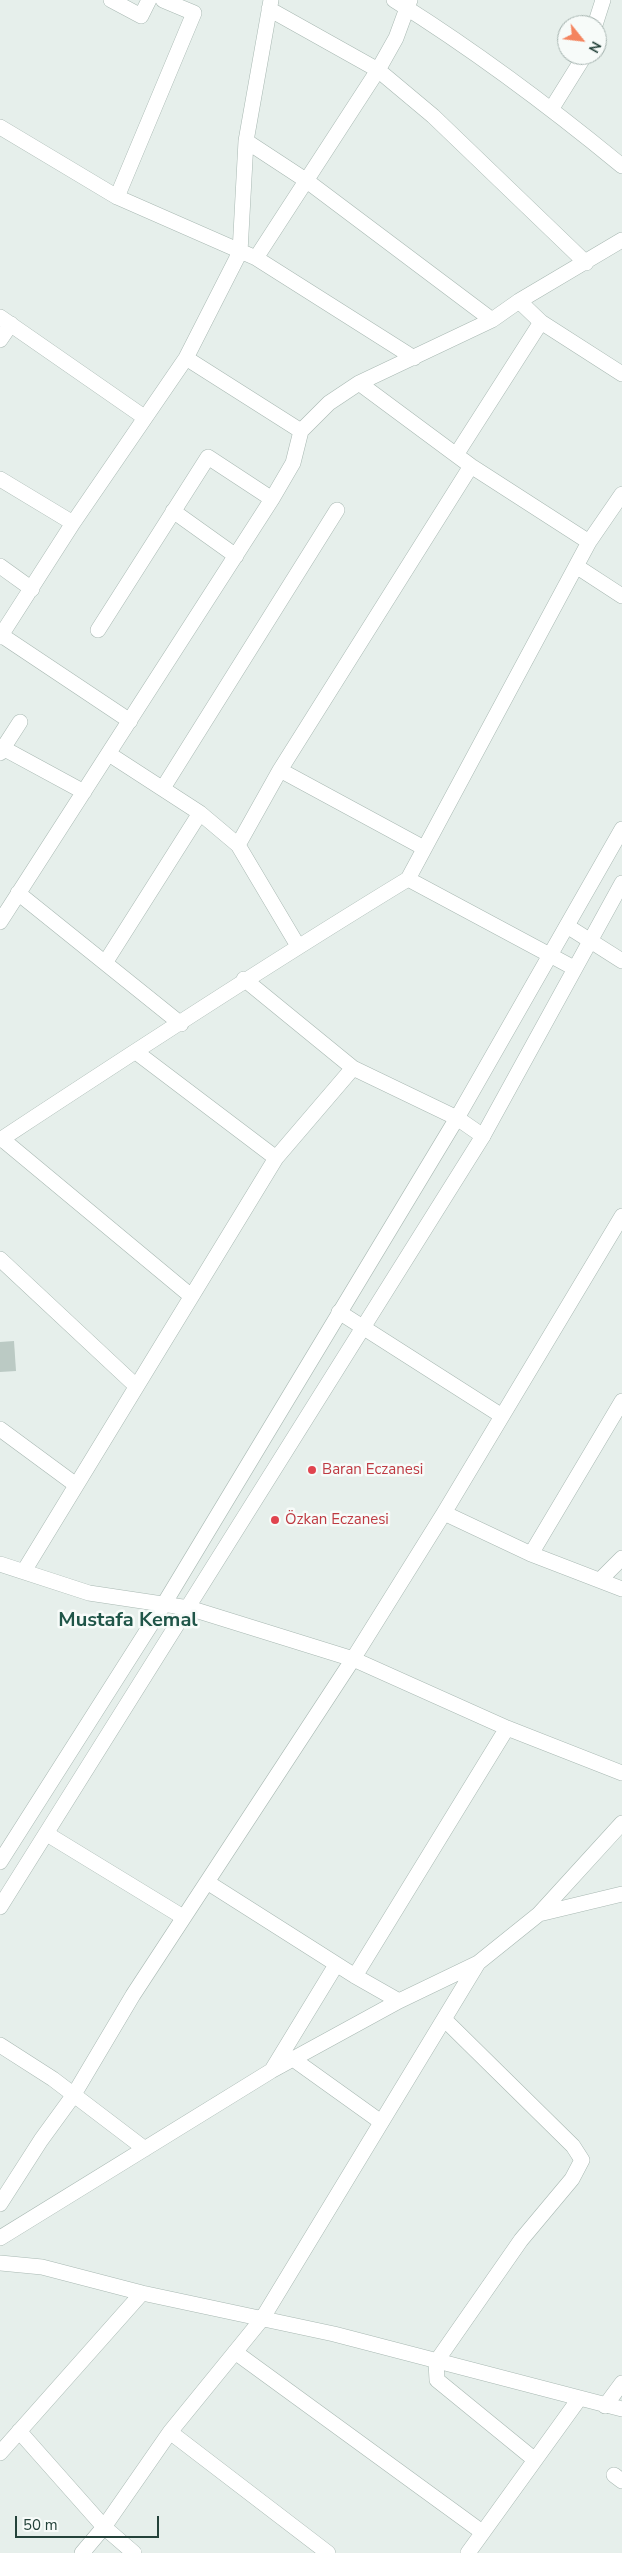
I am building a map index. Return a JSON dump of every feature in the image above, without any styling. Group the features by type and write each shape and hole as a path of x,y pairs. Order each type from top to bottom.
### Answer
{"street":[{"path":"111,0 141,16 149,0"},
{"path":"117,196 194,13 163,0"},
{"path":"598,15 603,0"},
{"path":"256,258 378,70 396,38 404,3 552,108 622,166"},
{"path":"130,721 0,636 73,523 186,358 240,252 246,142 270,4 378,70 433,116 586,263"},
{"path":"552,108 579,65"},
{"path":"0,128 117,196 256,258 414,358"},
{"path":"246,142 307,182 492,320"},
{"path":"0,922 272,499 293,463 301,431 329,404 359,384 492,320 519,301 622,240"},
{"path":"519,301 541,322 622,374"},
{"path":"0,340 6,321 144,418"},
{"path":"456,455 541,322"},
{"path":"186,358 301,431"},
{"path":"359,384 471,466 589,542"},
{"path":"98,630 208,457 272,499"},
{"path":"238,844 280,770 471,466"},
{"path":"0,479 73,523"},
{"path":"191,1296 1,1140 181,1024 244,979 408,879 589,542 622,494"},
{"path":"163,788 337,510"},
{"path":"173,511 236,556"},
{"path":"0,566 32,589"},
{"path":"576,566 622,596"},
{"path":"20,722 2,751 84,792"},
{"path":"109,754 200,813 238,844 298,946"},
{"path":"280,770 424,848"},
{"path":"105,963 200,813"},
{"path":"0,1862 164,1604 457,1118 622,829"},
{"path":"408,879 574,968"},
{"path":"0,1907 483,1136 622,883"},
{"path":"18,893 181,1024"},
{"path":"567,926 622,961"},
{"path":"244,979 353,1068 457,1118 483,1136"},
{"path":"136,1052 276,1158"},
{"path":"24,1571 276,1158 353,1068"},
{"path":"0,2204 41,2140 73,2096 133,1995 353,1659 444,1513 622,1216"},
{"path":"0,1260 136,1386"},
{"path":"340,1312 502,1416"},
{"path":"531,1554 622,1401"},
{"path":"0,1429 76,1485"},
{"path":"444,1513 531,1554 622,1589"},
{"path":"600,1580 622,1558"},
{"path":"0,1564 89,1593 189,1608 353,1659 507,1728 622,1773"},
{"path":"355,1976 507,1728"},
{"path":"0,2238 272,2070 399,2001 478,1963 539,1914 622,1823"},
{"path":"47,1834 183,1917"},
{"path":"206,1882 336,1965 399,2001"},
{"path":"539,1914 622,1894"},
{"path":"82,2553 104,2527 170,2432 262,2319 478,1963"},
{"path":"272,2070 336,1965"},
{"path":"444,2019 574,2146 582,2160 572,2179 522,2240 436,2362 437,2380 536,2460"},
{"path":"0,2045 53,2079 145,2149"},
{"path":"293,2059 382,2122"},
{"path":"0,2263 42,2267 142,2293 334,2334 622,2409"},
{"path":"0,2453 142,2293"},
{"path":"235,2352 482,2532"},
{"path":"605,2406 622,2383"},
{"path":"475,2550 482,2532 579,2399"},
{"path":"19,2431 104,2527 134,2553"},
{"path":"170,2432 328,2553"}],"building":[{"path":"14,1341 16,1371 0,1372 0,1342"}],"place":[{"name":"Baran Eczanesi","path":"312,1470"},
{"name":"Özkan Eczanesi","path":"275,1520"}],"district":[{"name":"Mustafa Kemal","path":"128,1621"}]}
